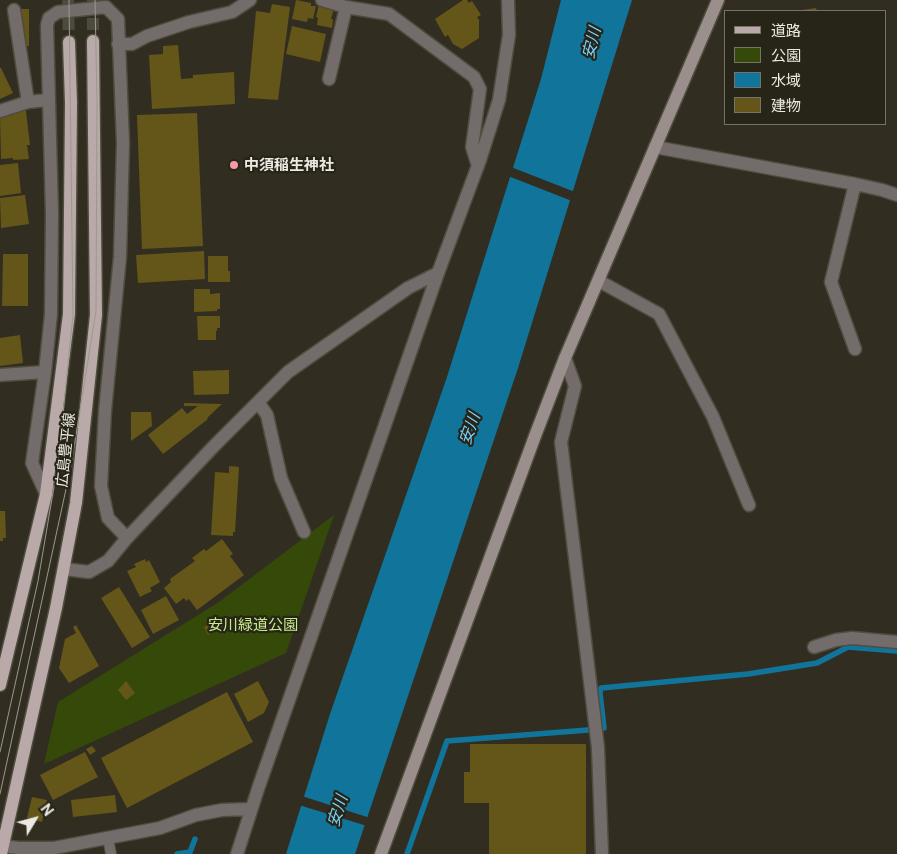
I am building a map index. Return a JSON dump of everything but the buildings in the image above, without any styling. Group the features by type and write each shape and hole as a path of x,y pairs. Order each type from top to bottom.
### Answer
{"main road":[{"name":"広島豊平線","path":"2,850 64,570 76,503 96,315 93,41"},
{"name":"広島豊平線","path":"0,685 46,494 69,314 69,42"}],"street":[{"path":"118,44 132,44 146,36 189,22 232,12 250,0"},
{"path":"322,0 346,7 390,14 474,77 480,89 472,147 478,166"},
{"path":"385,0 390,14"},
{"path":"237,854 438,273 478,166 499,100 509,36 508,0"},
{"path":"381,854 534,436 565,358 718,0"},
{"path":"329,79 346,7"},
{"path":"46,494 32,463 51,314 52,214 47,25 49,18 58,12 106,8 118,19 123,143 120,257 105,411 100,486 108,518 127,538"},
{"path":"14,10 28,102"},
{"path":"0,111 28,102 48,100"},
{"path":"655,147 855,184 897,195"},
{"path":"855,184 831,282 855,349"},
{"path":"64,570 89,572 108,561 127,538 288,372 408,288 438,273"},
{"path":"599,281 659,314 714,417 749,505"},
{"path":"565,358 575,386 561,442 598,748 602,854"},
{"path":"0,375 45,372"},
{"path":"258,402 267,415 281,478 304,532"},
{"path":"814,647 836,640 852,638 897,642"},
{"path":"2,850 18,848 110,847 196,815 222,810 251,809"},
{"path":"228,854 251,809"}],"green space":[{"name":"安川緑道公園","path":"334,515 286,653 44,764 58,702 219,602"}],"water":[{"name":"安川","path":"561,0 632,0 518,368 355,854 286,854 330,714 446,380 541,79"}],"pier":[{"path":"511,167 575,192 572,201 508,176"},
{"path":"302,796 370,818 367,826 299,805"}],"waterway":[{"path":"602,728 604,728 601,688 748,674 817,663 848,647 897,651"},
{"path":"407,854 447,741 588,730"},
{"path":"177,854 190,852 195,839"}],"tunnel":[{"path":"68,0 69,42"},
{"path":"93,0 93,41"}],"tram line":[{"path":"0,752 38,581 58,463 73,315 69,0"},
{"path":"0,794 71,466 96,311 97,102 95,0"}],"place":[{"name":"中須稲生神社","path":"234,165"}]}
